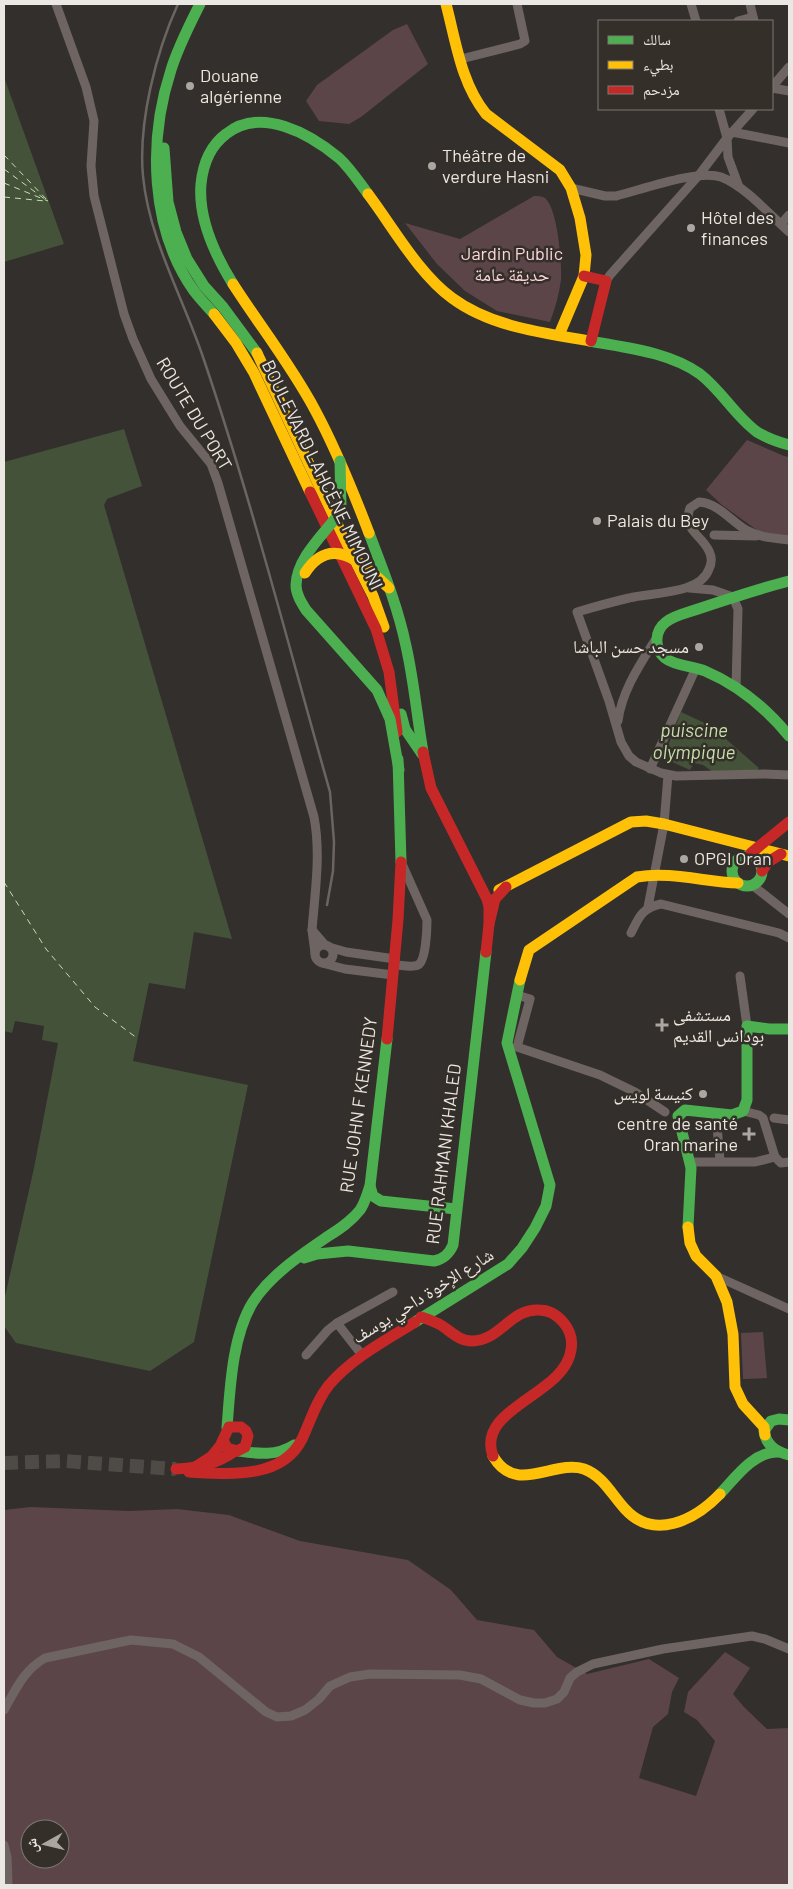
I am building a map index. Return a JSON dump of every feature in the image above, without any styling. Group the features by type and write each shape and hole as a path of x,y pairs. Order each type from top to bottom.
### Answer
{"main road":[{"name":"BOULEVARD LAHCÈNE MIMOUNI","path":"200,4 182,42 166,86 159,123 156,160 158,198 165,230 170,245 190,285 222,323 252,369 376,627 386,659 391,684 399,770 402,863"},
{"path":"446,4 469,88 478,106 560,170 571,188 584,238 586,255 584,276 558,335"},
{"path":"489,924 489,906 480,883 434,796 425,769 408,652 397,608 340,460 316,412 292,371 224,272 208,232 202,203 202,177 203,166 211,148 232,129 250,123 264,122 284,126 323,145 341,160 426,272 441,289 454,299 479,314 515,326 656,354 695,370 713,384 731,408 750,426 768,438 789,445"},
{"name":"BOULEVARD LAHCÈNE MIMOUNI","path":"159,123 164,146 168,202 176,232 194,272 243,333 258,354 268,374 294,435 373,596 390,649 402,722 405,730 423,754"},
{"path":"584,276 606,281 591,341"},
{"path":"340,460 341,508 308,556 297,579 296,589 305,609 365,674 377,690 387,708 394,733 399,770"},
{"path":"305,609 302,591 304,576 314,561 330,554 356,558 390,588"},
{"path":"789,581 671,618 662,624 656,644 661,656 674,663 709,672 736,688 762,708 789,736"},
{"path":"480,883 491,892 506,887 631,822 646,821 664,824 752,852 785,855"},
{"path":"752,852 761,866 760,879 752,885 743,885 738,883 733,875 736,862 752,852 789,822"},
{"path":"761,866 785,855"},
{"name":"RUE JOHN F KENNEDY","path":"227,1428 232,1388 246,1316 260,1293 271,1281 295,1259 334,1232 360,1210 370,1186 394,966 402,863"},
{"path":"714,882 733,870"},
{"name":"شارع الإخوة داحي يوسف","path":"192,1468 176,1469 230,1473 265,1468 283,1461 298,1448 315,1407 345,1369 362,1355 421,1317 501,1269 513,1259 541,1217 548,1203 550,1185 508,1050 508,1035 524,962 529,950 637,877 655,874 714,882 738,883"},
{"path":"489,924 496,899 506,887"},
{"name":"RUE RAHMANI KHALED","path":"290,1265 319,1252 347,1252 429,1261 441,1261 448,1256 453,1245 489,924"},
{"path":"784,1453 769,1444 765,1436 764,1426 743,1404 738,1395 734,1378 733,1334 730,1312 716,1276 696,1256 689,1237 690,1162 678,1119 681,1112 685,1110 736,1115 743,1111 748,1100 748,1026 789,1029"},
{"path":"370,1186 373,1196 381,1201 456,1209"},
{"path":"334,1232 335,1245 347,1252"},
{"path":"442,1305 448,1323 467,1340"},
{"path":"421,1317 439,1324 456,1338 475,1341 487,1338 513,1316 532,1309 552,1313 562,1321 570,1333 572,1346 572,1353 563,1371 504,1417 494,1431 491,1442 492,1453 500,1464 510,1472 529,1476 568,1467 586,1470 596,1476 638,1522 654,1526 672,1525 689,1520 702,1512 732,1480 761,1454 784,1453"},
{"name":"RUE JOHN F KENNEDY","path":"232,1388 233,1408 240,1426"},
{"path":"743,1404 774,1420 789,1420"},
{"path":"732,1480 765,1436 766,1427 774,1420"},
{"path":"240,1426 246,1430 247,1444 225,1459 192,1468 209,1459 222,1440 227,1428 240,1426"},
{"path":"248,1437 263,1446 279,1448 290,1444 304,1433"},
{"name":"شارع الإخوة داحي يوسف","path":"237,1451 261,1454 281,1452 290,1448 304,1433"},
{"path":"222,1440 227,1448 237,1451"}],"street":[{"name":"ROUTE DU PORT","path":"56,4 86,87 94,120 92,166 94,196 124,314 151,379 180,426 210,464 218,483 314,817 318,843 312,930 315,953"},
{"path":"461,59 520,44 525,41 517,4"},
{"path":"691,4 696,20"},
{"path":"750,4 753,19"},
{"path":"773,87 789,67"},
{"path":"773,88 789,91"},
{"path":"719,110 730,135 728,157 739,187"},
{"path":"606,281 752,110"},
{"path":"730,135 789,143"},
{"path":"571,188 604,196 616,196 699,174 721,177 739,187 789,232"},
{"path":"780,224 789,216"},
{"path":"689,588 707,576 712,562 708,548 690,528 687,519 690,508 694,504 699,502 712,504 746,530 759,536"},
{"path":"714,535 759,536 789,540"},
{"path":"736,688 738,609 733,597 713,590 689,588 630,597 577,612 617,724 621,742 629,756 636,762 668,775 789,775"},
{"path":"617,724 621,702 657,636"},
{"path":"650,769 696,668"},
{"path":"630,932 648,907 664,824 668,775"},
{"path":"394,966 327,946 320,946 315,953 318,962 345,969 419,965 423,960 427,920 402,863"},
{"path":"752,885 789,914"},
{"path":"648,907 660,904 699,912 779,933 789,938"},
{"path":"312,930 332,951 331,960 322,963"},
{"path":"740,976 748,1026"},
{"path":"517,995 530,998 517,1047 600,1075 635,1092 665,1112"},
{"path":"690,1162 782,1161 763,1118 759,1115 743,1111"},
{"path":"716,1114 720,1161"},
{"path":"774,1118 789,1120"},
{"path":"716,1276 789,1309"},
{"path":"306,1355 328,1330 337,1323 393,1292"},
{"path":"337,1323 362,1355"},
{"path":"4,1710 26,1672 45,1658 131,1640 173,1644 199,1657 260,1708 278,1717 291,1716 305,1710 319,1699 330,1686 350,1677 370,1674 460,1675 481,1679 520,1700 545,1703 557,1699 564,1692 570,1678 577,1672 602,1662 663,1649 752,1636 789,1649"},
{"path":"4,1846 7,1857 8,1885"}],"green space":[{"path":"407,24 428,64 361,117 349,124 319,121 306,101 317,85 393,30"},
{"name":"Jardin Public حديقة عامة","path":"534,196 544,197 549,204 558,237 561,280 550,322 497,311 465,291 437,264 405,223 460,239"},
{"path":"747,440 789,457 789,537 761,533 722,505 706,490"},
{"path":"763,1332 767,1378 743,1379 741,1333"},
{"path":"31,1507 129,1511 177,1509 229,1515 300,1541 408,1560 451,1590 477,1620 534,1630 557,1657 587,1674 649,1659 679,1678 672,1692 668,1714 653,1727 639,1778 696,1796 715,1741 697,1720 684,1712 688,1692 725,1652 750,1668 733,1694 767,1729 789,1728 789,1885 4,1885 4,1510"}],"water":[{"path":"4,77 64,244 4,262"},
{"path":"124,429 142,486 107,499 104,505 232,939 194,932 185,989 149,983 133,1061 248,1085 194,1342 150,1371 16,1343 4,1326 4,1301 34,1168 58,1043 42,1040 44,1026 15,1021 12,1033 4,1031 4,462"},
{"name":"puiscine olympique","path":"681,712 711,726 759,768 755,772 713,772 703,765 694,763 690,770 663,758"}],"ferry route":[{"path":"4,155 48,201"},
{"path":"4,169 46,200"},
{"path":"4,183 48,201"},
{"path":"4,197 45,201"},
{"path":"4,882 46,949 95,1007 137,1038"}],"tunnel":[{"path":"4,1463 65,1461 176,1469"}],"railway":[{"path":"178,4 170,23 150,88 143,134 143,176 152,223 168,269 196,337 222,413 270,575 330,792 334,842 333,871 327,905"}],"traffic: fast":[{"path":"200,4 177,53 164,97 159,125 157,183 161,212 179,267 194,291 214,314"},
{"path":"233,284 209,236 202,210 201,197 202,177 208,156 226,134 240,126 254,123 285,126 300,132 339,158 368,194"},
{"path":"164,148 168,202 176,232 187,259 204,286 223,307 257,353"},
{"path":"590,341 647,352 688,367 708,381 749,426 773,440 789,445"},
{"path":"340,461 341,508 338,515 306,556 297,575 296,588 306,610 377,690 390,719 399,770"},
{"path":"369,533 403,631 423,752"},
{"path":"789,581 681,614 662,626 657,640 661,654 669,661 700,669 729,683 751,698 789,736"},
{"path":"401,714 405,729 422,754"},
{"path":"398,759 401,862"},
{"path":"747,856 753,857 761,865 762,871 761,877 753,885 747,886 741,885 733,877 732,871 733,865 741,857 747,856"},
{"path":"304,1258 317,1254 348,1251 434,1261 448,1253 453,1245 486,952"},
{"path":"415,1322 508,1264 522,1248 546,1206 550,1185 507,1043 520,980"},
{"path":"688,1227 691,1168 678,1116 685,1110 732,1115 743,1111 747,1100 747,1026 789,1029"},
{"path":"227,1428 236,1347 240,1331 253,1302 286,1267 352,1219 365,1201 370,1186 387,1039"},
{"path":"370,1186 373,1196 381,1201 456,1209"},
{"path":"789,1420 779,1419 771,1421 764,1431 772,1447 789,1455"},
{"path":"239,1451 274,1453 294,1445"},
{"path":"720,1494 753,1461 769,1453 778,1452"}],"traffic: slow":[{"path":"446,4 465,76 486,114 560,170 571,188 580,218 586,255 584,276 559,335"},
{"path":"368,194 428,276 452,298 467,308 501,322 536,332 590,341"},
{"path":"233,284 306,393 344,470 369,533"},
{"path":"214,314 236,343 254,373 310,492"},
{"path":"257,353 373,596 384,627"},
{"path":"305,573 315,561 326,555 337,553 348,556 370,570 389,588"},
{"path":"499,890 631,822 646,821 664,824 789,856"},
{"path":"520,980 529,950 637,877 662,875 738,883"},
{"path":"688,1227 690,1243 696,1256 716,1276 727,1302 733,1334 735,1387 743,1404 764,1427 765,1435"},
{"path":"493,1456 502,1468 513,1474 536,1474 572,1467 591,1472 602,1481 625,1509 636,1519 649,1524 661,1525 687,1519 699,1512 720,1494"}],"traffic: jam":[{"path":"584,276 606,281 591,341"},
{"path":"310,492 376,629 389,672 397,732"},
{"path":"423,752 431,788 487,899 489,924"},
{"path":"751,853 789,822"},
{"path":"762,871 768,862 781,854"},
{"path":"387,1039 398,920 401,862"},
{"path":"486,952 489,924 495,899 506,887"},
{"path":"421,1317 439,1324 454,1335 467,1341 482,1340 521,1314 529,1311 542,1310 552,1313 561,1319 567,1328 572,1346 565,1366 554,1379 508,1413 497,1426 491,1440 493,1456"},
{"path":"189,1472 252,1472 281,1462 293,1452 302,1439 321,1398 338,1375 369,1350 415,1322"},
{"path":"192,1469 212,1456 220,1446 229,1427 241,1427 248,1436 245,1447 237,1451 227,1448 223,1440"},
{"path":"176,1469 192,1468 207,1464 235,1451"}],"place":[{"name":"Douane algérienne","path":"190,86"},
{"name":"Théâtre de verdure Hasni","path":"432,166"},
{"name":"Hôtel des finances","path":"691,228"},
{"name":"Palais du Bey","path":"597,521"},
{"name":"مسجد حسن الباشا","path":"699,647"},
{"name":"OPGI Oran","path":"684,859"},
{"name":"مستشفى بودانس القديم","path":"662,1025"},
{"name":"كنيسة لويس","path":"703,1094"},
{"name":"centre de santé Oran marine","path":"749,1134"}]}
